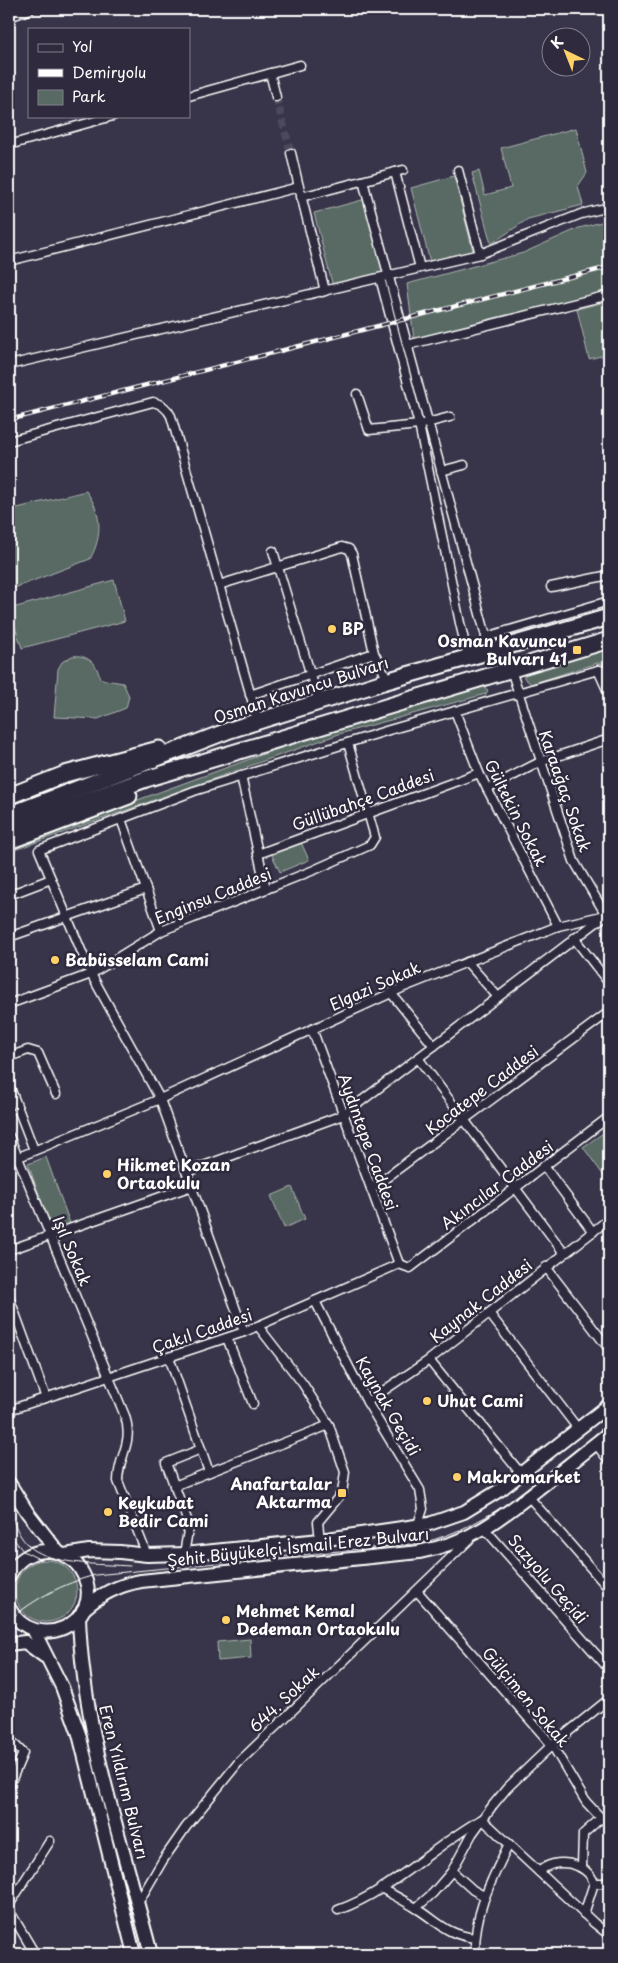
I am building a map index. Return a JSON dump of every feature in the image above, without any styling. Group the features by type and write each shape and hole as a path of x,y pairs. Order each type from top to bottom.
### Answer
{"highway":[{"name":"Osman Kavuncu Bulvarı","path":"9,815 230,730 468,657 488,644 609,617"},
{"path":"9,829 146,779 609,640"},
{"path":"9,796 66,774 230,730"},
{"path":"9,841 158,785 236,751"}],"main road":[{"name":"Şehit Büyükelçi İsmail Erez Bulvarı","path":"9,1576 18,1562 28,1555 37,1552 62,1554 120,1552 147,1556 184,1554 320,1540 417,1527 441,1521 464,1512 522,1475 609,1406"},
{"name":"Şehit Büyükelçi İsmail Erez Bulvarı","path":"31,1630 49,1632 62,1629 105,1593 132,1583 162,1578 419,1552 450,1544 480,1532 609,1433"},
{"path":"9,1483 27,1512 62,1554"},
{"name":"Eren Yıldırım Bulvarı","path":"62,1554 79,1567 86,1582 87,1596 81,1613 82,1668 92,1730 150,1954"},
{"name":"Eren Yıldırım Bulvarı","path":"9,1608 16,1620 31,1630 49,1660 62,1687 79,1734 134,1954"},
{"path":"9,1640 31,1630"},
{"path":"9,1644 25,1642 49,1660"}],"street":[{"path":"9,17 31,9"},
{"path":"190,96 300,65"},
{"path":"270,73 276,98"},
{"path":"9,145 106,118"},
{"path":"291,153 325,291 322,292"},
{"path":"458,170 480,254"},
{"path":"301,197 399,171 420,268"},
{"path":"363,181 468,657"},
{"path":"9,261 299,188"},
{"path":"9,365 480,254 581,214 609,207"},
{"path":"384,277 428,422 488,644 609,602"},
{"path":"406,345 609,295"},
{"path":"357,394 369,430 418,425 450,417"},
{"path":"9,440 153,402 164,406 171,416 258,722"},
{"path":"441,471 464,465"},
{"path":"219,585 342,547 349,550 352,554 374,653 388,680"},
{"path":"273,551 319,702"},
{"path":"551,587 609,575"},
{"path":"250,695 374,653"},
{"name":"Karaağaç Sokak","path":"511,670 574,861 608,914"},
{"path":"598,670 609,694"},
{"path":"244,1332 160,1098 91,974 38,850 194,791 348,742 598,670 609,671"},
{"name":"Gültekin Sokak","path":"455,710 479,773 558,926"},
{"path":"487,789 540,762 609,739"},
{"path":"348,742 369,812"},
{"name":"Güllübahçe Caddesi","path":"258,854 479,773"},
{"path":"241,776 266,889"},
{"name":"Enginsu Caddesi","path":"9,1004 91,974 161,931 367,848 375,838 369,812"},
{"path":"121,818 161,931"},
{"path":"9,895 51,879"},
{"path":"9,937 146,889"},
{"path":"187,1172 343,1116 574,938 608,914"},
{"name":"Elgazi Sokak","path":"9,1161 160,1098 390,993 558,926 608,914"},
{"path":"574,938 609,983"},
{"path":"467,962 498,997"},
{"path":"390,993 434,1046"},
{"name":"Kocatepe Caddesi","path":"371,1189 609,1012"},
{"name":"Aydıntepe Caddesi","path":"312,1029 399,1264"},
{"path":"9,1057 28,1050 38,1053 56,1094"},
{"path":"418,1058 564,1253"},
{"path":"9,1085 34,1150"},
{"name":"Akıncılar Caddesi","path":"399,1264 410,1268 609,1116"},
{"name":"Işıl Sokak","path":"9,1136 125,1416 128,1427 128,1439 119,1468 118,1481 147,1556"},
{"path":"544,1166 593,1232"},
{"path":"9,1250 192,1186"},
{"name":"Kaynak Caddesi","path":"367,1402 429,1360 564,1253 608,1222"},
{"name":"Çakıl Caddesi","path":"9,1410 244,1332 399,1264"},
{"path":"546,1267 609,1349"},
{"path":"9,1298 46,1398"},
{"name":"Kaynak Geçidi","path":"315,1302 367,1402 420,1490 422,1509 417,1527"},
{"path":"489,1313 579,1430"},
{"path":"258,1326 303,1384 329,1425 345,1472 342,1493 318,1522 320,1540"},
{"path":"226,1338 253,1404"},
{"path":"168,1357 209,1472"},
{"path":"429,1360 522,1475"},
{"path":"174,1486 329,1425"},
{"path":"596,1444 609,1461"},
{"path":"184,1554 189,1525 166,1463 201,1449"},
{"path":"528,1496 609,1590"},
{"name":"644. Sokak","path":"138,1903 177,1840 227,1775 266,1734 480,1532"},
{"name":"Sazyolu Geçidi","path":"480,1532 609,1669"},
{"name":"Gülçimen Sokak","path":"417,1591 552,1745 586,1802 601,1818 609,1823"},
{"path":"416,1908 433,1893 452,1871 482,1819 513,1782 552,1745 609,1699"},
{"path":"9,1739 23,1753 9,1786"},
{"path":"582,1866 583,1834 601,1818"},
{"path":"482,1819 609,1935"},
{"path":"338,1910 382,1888 462,1830 482,1819"},
{"path":"9,1905 50,1841"},
{"path":"475,1954 475,1938 484,1896 509,1844"},
{"path":"539,1872 546,1866 554,1863 582,1866 590,1873 594,1883 584,1914"},
{"path":"452,1871 473,1890 484,1896"},
{"path":"594,1883 609,1883"},
{"path":"382,1888 416,1908 450,1932 475,1938"},
{"path":"10,1913 35,1954"}],"green space":[{"path":"576,128 587,173 578,186 583,205 528,219 491,244 472,173 479,171 485,195 511,188 501,148"},
{"path":"454,176 473,251 430,262 411,188"},
{"path":"366,199 385,274 333,287 314,213"},
{"path":"609,220 609,292 414,339 407,284 523,253 579,228"},
{"path":"609,301 609,354 589,359 577,309"},
{"path":"86,491 95,507 99,524 97,542 90,559 9,590 9,510"},
{"path":"114,580 125,621 22,648 9,609"},
{"path":"609,649 609,664 597,663 531,684 524,678 524,673"},
{"path":"72,656 87,658 91,661 97,669 100,679 123,683 129,696 126,708 98,719 54,717 58,669 62,662"},
{"path":"484,687 488,690 486,694 339,734 9,852 9,847 343,725"},
{"path":"300,840 309,860 280,872 271,853"},
{"path":"609,1129 609,1183 583,1147"},
{"path":"46,1157 71,1226 53,1233 28,1164"},
{"path":"292,1187 305,1219 284,1228 271,1196"},
{"path":"46,1560 58,1562 68,1569 75,1579 77,1591 75,1603 68,1613 58,1620 46,1622 34,1620 24,1613 17,1603 15,1591 17,1579 24,1569 34,1562"},
{"path":"250,1639 251,1658 218,1661 217,1642"}],"tunnel":[{"path":"276,97 291,153"}],"tram line":[{"path":"9,1620 29,1605 50,1593 95,1575 421,1543 448,1535 498,1510 544,1477 609,1423"},
{"path":"9,1508 20,1535 35,1551 60,1560 130,1566"},
{"path":"9,1533 23,1551 41,1560"}],"railway":[{"path":"9,420 609,267"}],"place":[{"name":"BP","path":"332,629"},
{"name":"Osman Kavuncu Bulvarı 41","path":"577,650"},
{"name":"Babüsselam Cami","path":"55,960"},
{"name":"Hikmet Kozan Ortaokulu","path":"107,1174"},
{"name":"Uhut Cami","path":"427,1401"},
{"name":"Makromarket","path":"457,1477"},
{"name":"Anafartalar Aktarma","path":"342,1493"},
{"name":"Keykubat Bedir Cami","path":"108,1512"},
{"name":"Mehmet Kemal Dedeman Ortaokulu","path":"226,1620"}]}
